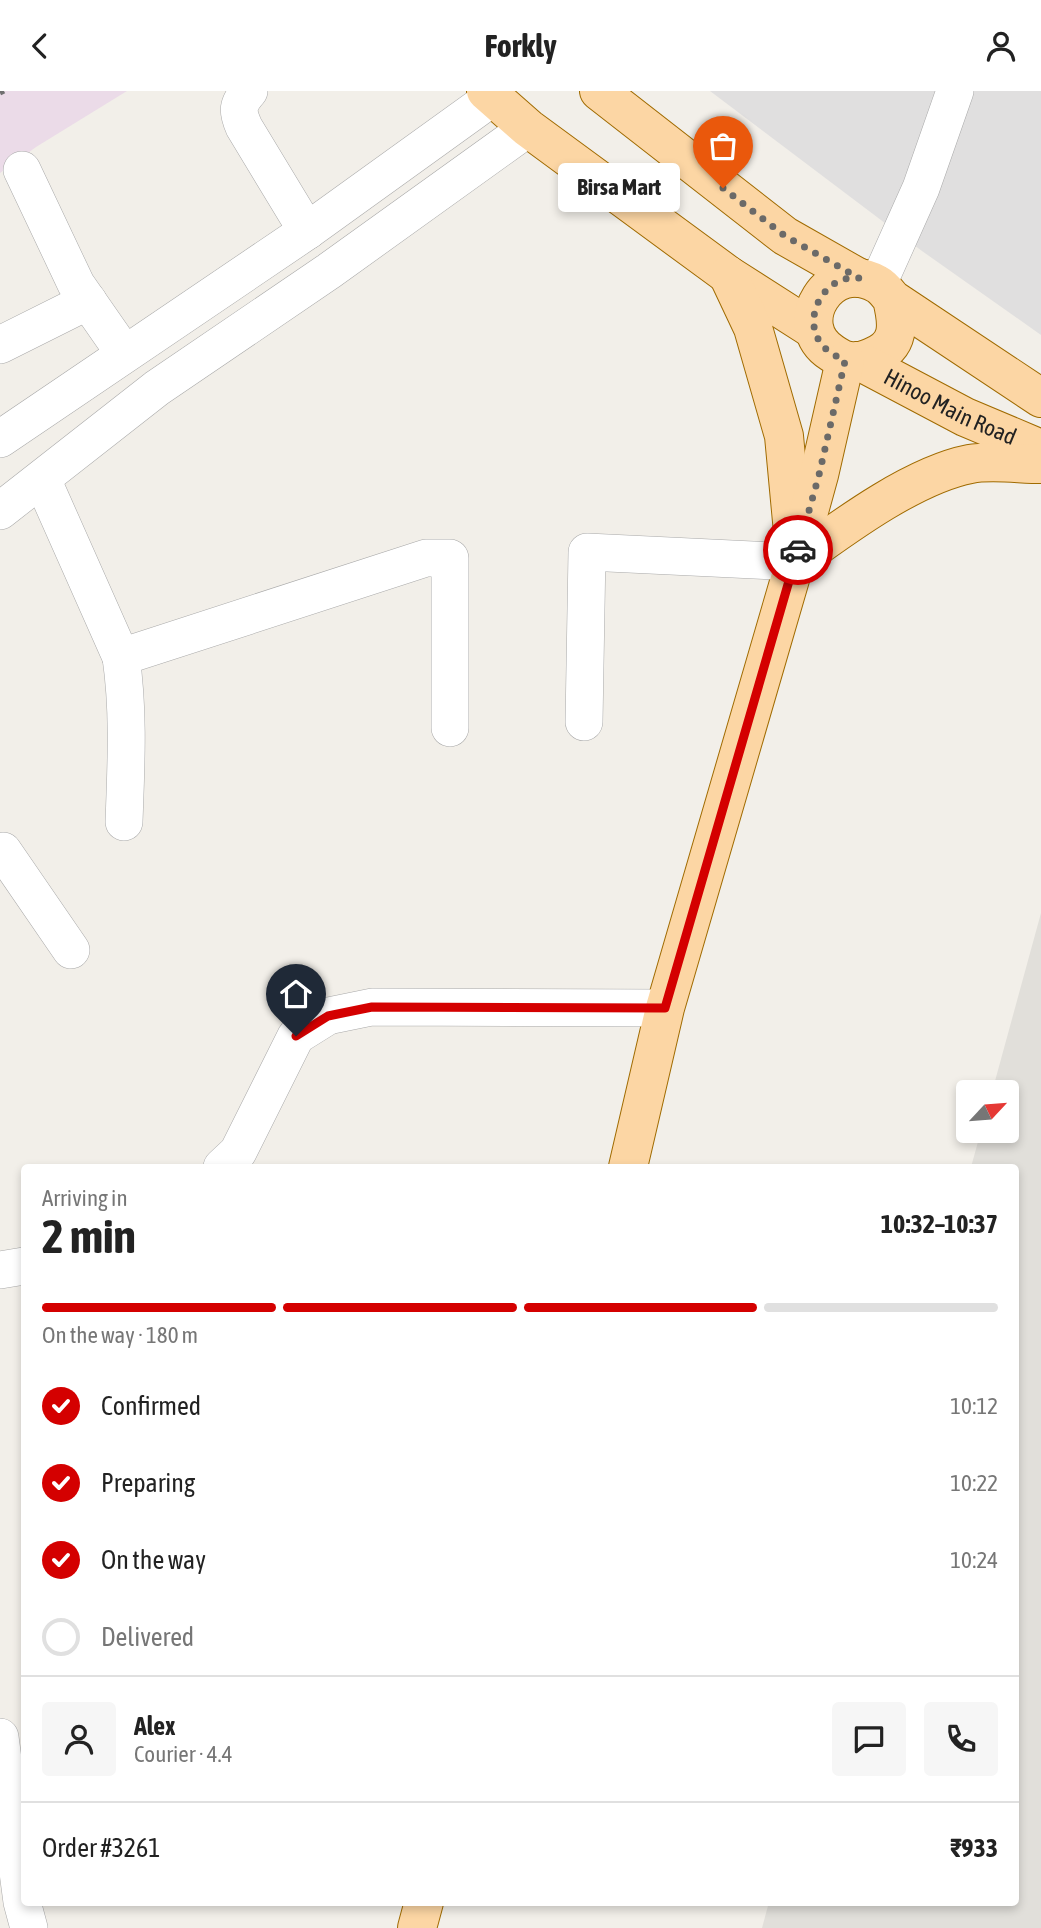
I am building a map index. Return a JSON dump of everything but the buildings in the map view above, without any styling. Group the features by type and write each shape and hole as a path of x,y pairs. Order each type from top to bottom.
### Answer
{"main road":[{"path":"599,91 785,236 877,287 1041,398"},
{"path":"490,94 528,128 728,275 814,330 824,348 853,361 880,354 894,341 897,319 877,287 839,280 823,292 814,310 814,330"},
{"path":"728,275 753,328 784,436 795,562"},
{"path":"629,1164 665,1008 853,361"},
{"name":"Hinoo Main Road","path":"853,361 965,417 1041,449"},
{"path":"795,562 849,523 922,481 971,463 1041,464"},
{"path":"416,1928 423,1906"}],"street":[{"path":"249,91 239,103 237,113 307,231"},
{"path":"877,287 921,188 955,91"},
{"path":"0,439 307,231 490,94"},
{"path":"0,511 157,388 329,271 528,128"},
{"path":"22,170 71,274 124,353"},
{"path":"0,345 88,301"},
{"path":"42,479 121,657 128,723 124,822"},
{"path":"584,722 587,552 795,562"},
{"path":"121,657 425,558 450,558 450,728"},
{"path":"1,850 71,950"},
{"path":"225,1164 238,1152 296,1036 328,1016 372,1007 665,1008"},
{"path":"0,1270 21,1266"},
{"path":"0,1737 21,1894"},
{"path":"23,1906 29,1928"}],"shaded area":[{"path":"0,91 127,91 36,147 0,173"},
{"path":"710,91 1041,91 1041,335 922,251"},
{"path":"1041,913 1041,1928 762,1928 768,1906 1019,1906 1019,1164 972,1164 978,1143 1019,1143 1019,1080 995,1080"}],"railway":[{"path":"0,93 4,91"}],"way so far":[{"path":"723,188 785,236 859,278 839,280 823,292 814,310 814,330 824,348 845,361 819,475 798,550"}],"place":[{"name":"Birsa Mart","path":"723,188"}],"route":[{"path":"296,1036 328,1016 372,1007 665,1008 798,550"}]}
